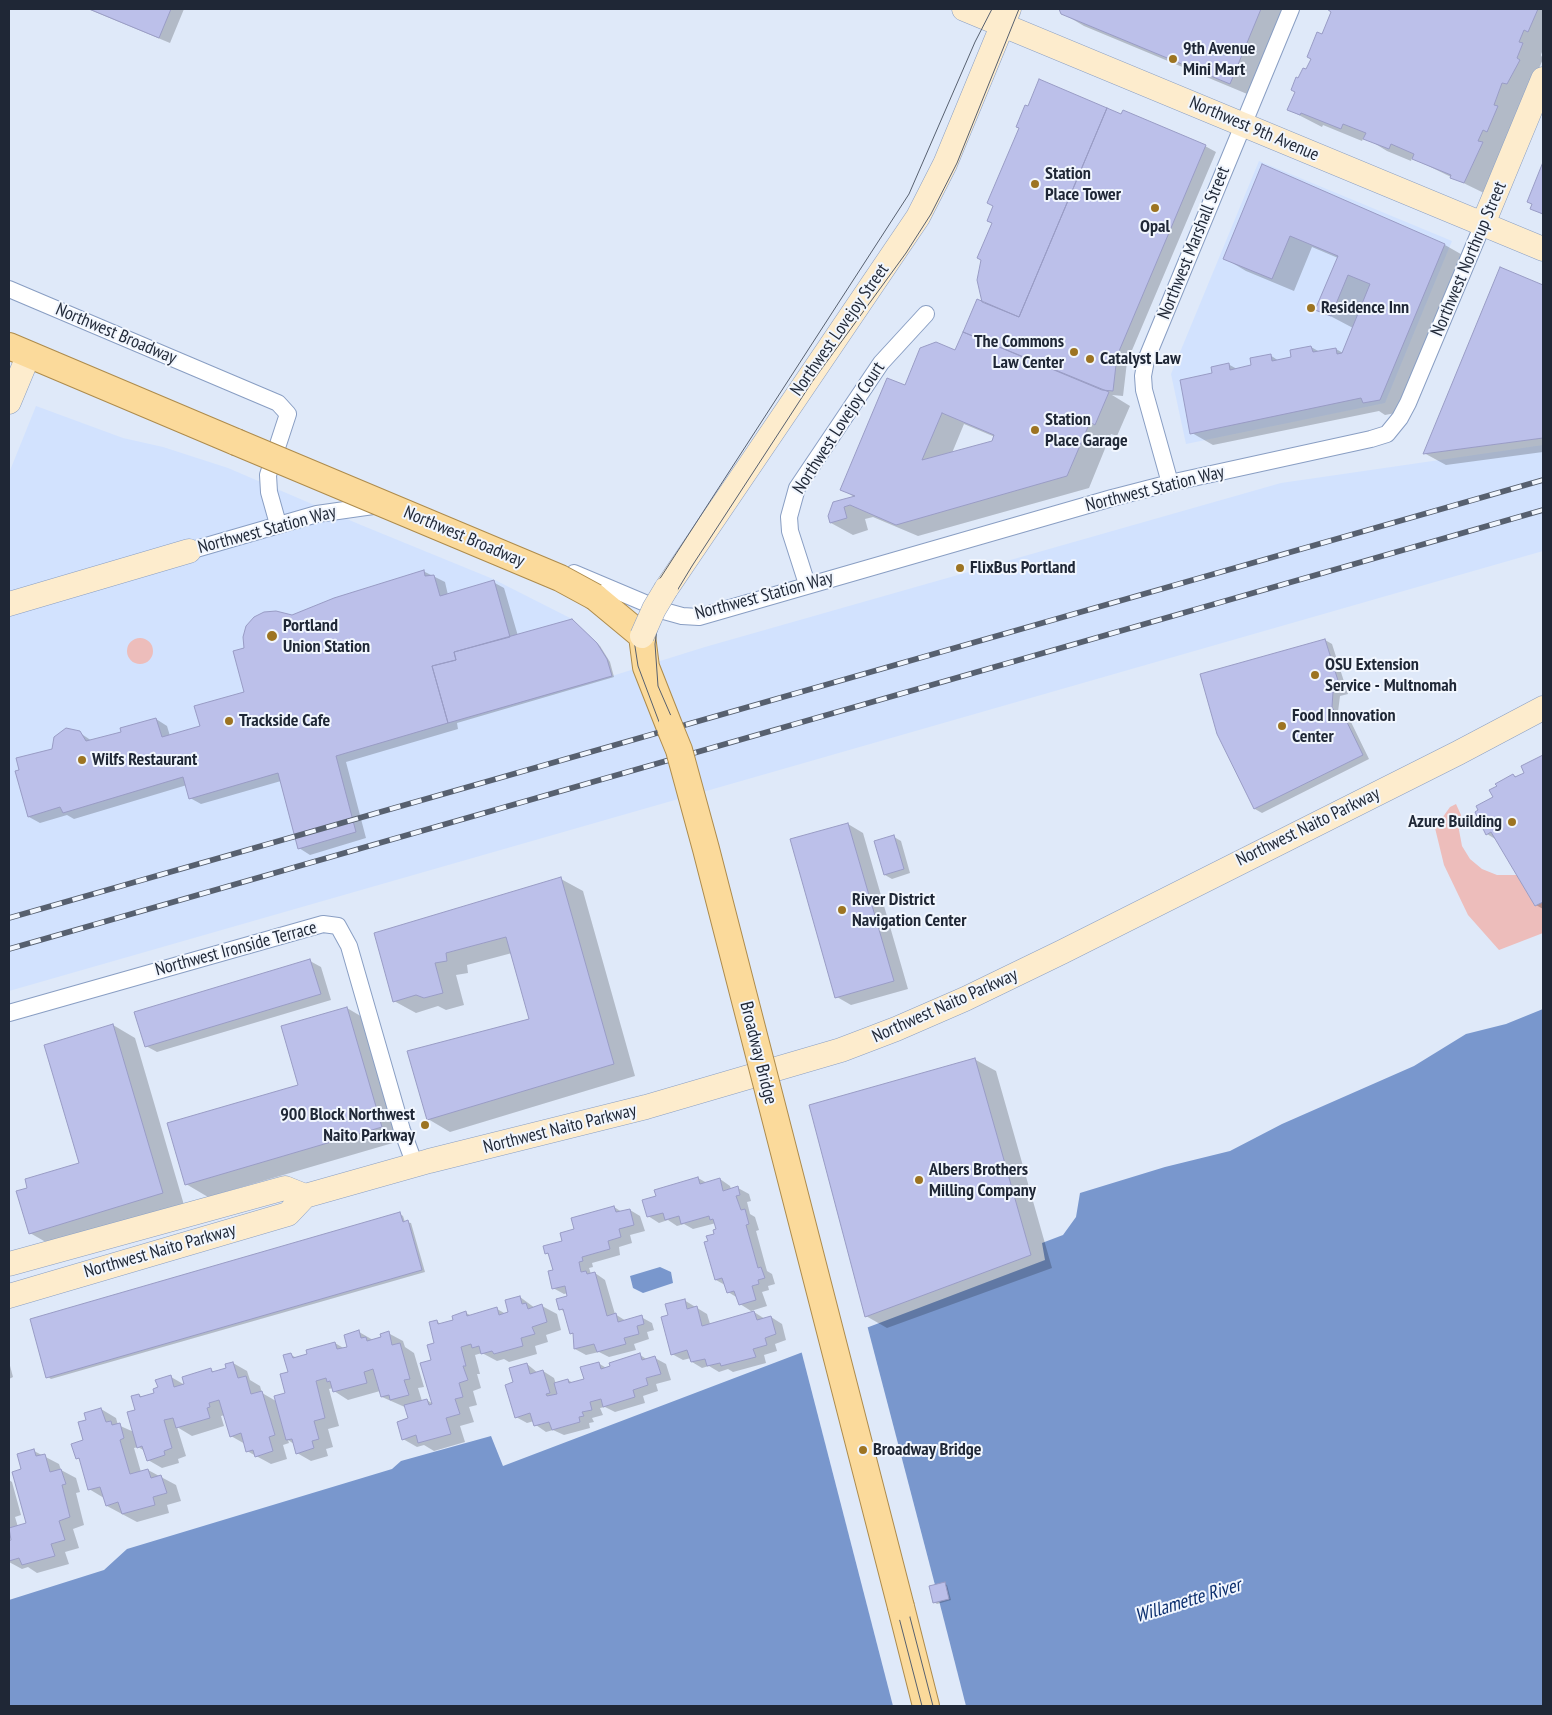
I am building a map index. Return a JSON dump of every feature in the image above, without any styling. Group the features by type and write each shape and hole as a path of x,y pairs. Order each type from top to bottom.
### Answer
{"main road":[{"name":"Northwest 9th Avenue","path":"964,9 1006,16 1242,125 1543,250"},
{"name":"Northwest Lovejoy Street","path":"642,636 658,601 719,508 886,265 922,208 946,164 1006,16"},
{"name":"Northwest Northrup Street","path":"1483,224 1543,79"},
{"name":"Northwest Broadway","path":"19,350 560,578 595,597 642,636"},
{"path":"9,402 19,350"},
{"name":"Northwest Station Way","path":"9,604 190,551"},
{"name":"Broadway Bridge","path":"642,636 646,667 677,744 706,849 926,1706"},
{"name":"Northwest Naito Parkway","path":"9,1296 288,1214 305,1196 415,1165 646,1107 841,1050 896,1029 965,1000 1062,952 1458,753 1543,708"},
{"name":"Northwest Naito Parkway","path":"9,1264 284,1188 305,1196"}],"street":[{"name":"Northwest Marshall Street","path":"1170,483 1144,390 1143,376 1146,360 1291,9"},
{"name":"Northwest Northrup Street","path":"1387,434 1400,418 1408,403 1483,224"},
{"name":"Northwest Broadway","path":"9,289 278,403 288,414 268,475 269,492 278,524"},
{"name":"Northwest Lovejoy Court","path":"807,584 790,531 789,517 796,488 881,363 926,314"},
{"name":"Northwest Station Way","path":"190,551 317,514 366,506 397,505 415,508 461,524 664,611 689,617 699,616 1170,483 1371,440 1387,434"},
{"name":"Northwest Ironside Terrace","path":"9,1013 322,924 338,926 349,946 402,1130 415,1165"}],"shaded area":[{"name":"Residence Inn","path":"1259,161 1452,241 1385,403 1186,444 1171,374"},
{"path":"36,406 123,438 163,447 228,468 493,579 572,619 597,643 607,659 612,676 705,647 1281,483 1543,445 1543,551 9,991 9,473"},
{"path":"140,638 149,642 153,651 149,660 140,664 131,660 127,651 131,642"},
{"path":"1456,804 1461,815 1459,830 1462,846 1470,859 1482,869 1497,875 1517,875 1535,906 1543,902 1543,933 1499,950 1468,915 1444,865 1435,828 1450,807"}],"water":[{"name":"Willamette River","path":"1543,1009 1543,1706 9,1706 9,1600 104,1570 127,1549 392,1469 401,1461 491,1436 503,1466 1045,1260 1042,1243 1063,1235 1076,1217 1080,1193 1165,1167 1230,1151 1282,1124 1414,1066 1466,1034 1506,1024"},
{"path":"660,1267 671,1272 673,1283 643,1293 633,1288 630,1276"}],"pier":[{"path":"867,1325 966,1706 893,1706 801,1350"}],"building":[{"path":"89,9 171,9 159,38"},
{"path":"1059,9 1261,9 1230,84 1061,14"},
{"path":"1327,9 1538,9 1528,32 1524,30 1519,42 1523,43 1517,58 1520,60 1507,84 1502,83 1494,105 1498,106 1487,132 1483,130 1478,141 1483,142 1464,183 1450,178 1451,175 1412,159 1414,154 1391,144 1389,149 1363,139 1366,133 1343,124 1341,129 1301,113 1300,115 1287,110 1295,92 1291,90 1296,77 1298,78 1303,68 1306,69 1311,59 1307,57 1317,32 1322,34 1331,12"},
{"name":"Station Place Tower","path":"1039,79 1107,108 1019,317 982,302 977,280 981,260 977,258 992,223 987,221 993,206 987,203 1019,128 1016,127 1025,105 1028,106"},
{"path":"1107,108 1121,114 1123,110 1206,145 1117,356 1113,391 1102,390 963,332 977,299 1019,317"},
{"path":"1543,162 1543,214 1530,209 1532,204 1527,202"},
{"name":"Residence Inn","path":"1262,164 1445,244 1380,400 1363,403 1361,398 1190,434 1180,380 1212,373 1211,367 1229,363 1230,370 1251,365 1250,358 1271,354 1272,361 1291,357 1290,350 1311,346 1313,352 1336,348 1337,354 1342,353 1370,284 1348,275 1331,316 1315,310 1338,256 1290,236 1272,279 1223,259"},
{"path":"1500,267 1543,285 1543,438 1423,454"},
{"name":"Station Place Garage","path":"963,332 1109,392 1095,425 1090,422 1067,476 896,525 850,505 844,507 847,518 830,523 828,516 833,502 855,496 840,490 887,378 905,385 920,348 936,342 955,350","holes":["942,413 994,435 992,441 922,460"]},
{"name":"Portland Union Station","path":"424,570 425,576 434,575 440,596 494,580 510,637 454,652 456,660 432,666 448,723 336,756 356,832 298,849 278,773 189,799 183,777 63,813 60,807 28,817 15,771 19,770 16,758 52,749 54,737 66,728 80,731 86,741 121,732 120,728 156,718 162,737 200,726 194,706 244,692 233,651 244,648 243,637 246,626 254,617 264,612 276,611 292,615 334,598"},
{"path":"572,619 597,643 607,659 612,676 448,723 432,666 456,660 454,652"},
{"name":"Food Innovation Center","path":"1325,639 1341,690 1333,692 1332,707 1338,717 1343,714 1363,755 1254,809 1217,734 1200,674"},
{"name":"Azure Building","path":"1543,755 1543,902 1535,906 1491,832 1486,835 1475,812 1478,810 1476,806 1493,797 1489,790 1497,786 1495,784 1513,774 1515,777 1524,773 1521,766"},
{"name":"River District Navigation Center","path":"848,823 894,981 835,998 790,839"},
{"path":"894,835 904,869 884,875 874,841"},
{"path":"561,877 614,1064 427,1120 407,1051 529,1019 506,937 446,953 447,961 435,963 443,993 424,998 416,995 393,1002 374,933"},
{"path":"310,959 321,994 145,1047 134,1012"},
{"path":"347,1007 382,1127 185,1185 167,1123 298,1085 281,1026"},
{"path":"113,1024 163,1193 29,1234 16,1191 27,1188 25,1179 79,1163 44,1045"},
{"name":"Albers Brothers Milling Company","path":"975,1058 1031,1255 865,1317 809,1105"},
{"path":"698,1177 700,1184 720,1178 723,1191 738,1186 740,1195 736,1196 741,1210 745,1209 749,1224 746,1225 758,1268 761,1267 765,1278 758,1280 759,1284 752,1286 756,1300 739,1305 734,1291 727,1293 722,1278 715,1280 704,1242 708,1241 706,1236 714,1234 713,1230 716,1229 713,1219 710,1220 709,1216 681,1224 679,1216 665,1220 663,1213 647,1217 642,1200 656,1196 654,1190"},
{"path":"614,1206 616,1212 630,1209 634,1225 619,1229 621,1237 608,1241 610,1249 582,1257 583,1261 579,1262 581,1272 586,1271 587,1274 595,1272 607,1316 616,1313 618,1322 642,1315 644,1324 637,1326 639,1334 624,1338 626,1344 597,1352 594,1344 574,1349 573,1333 570,1334 563,1309 559,1310 556,1299 567,1296 565,1286 552,1289 548,1271 553,1270 548,1253 545,1254 543,1246 562,1241 560,1233 574,1229 571,1218"},
{"path":"400,1212 403,1222 408,1220 422,1270 46,1378 30,1319"},
{"path":"520,1296 522,1304 526,1303 528,1309 542,1304 547,1322 532,1327 535,1334 521,1338 523,1346 494,1354 492,1351 481,1354 479,1346 472,1348 471,1344 461,1347 466,1366 463,1366 468,1380 459,1383 463,1397 455,1399 460,1414 446,1418 451,1434 418,1443 416,1435 402,1440 397,1422 408,1418 404,1405 427,1399 429,1405 432,1404 420,1363 431,1360 427,1345 434,1343 429,1322 437,1320 438,1324 453,1320 452,1316 466,1311 467,1316 497,1307 499,1315 508,1312 505,1300"},
{"path":"685,1299 687,1309 697,1306 702,1326 754,1311 757,1320 771,1316 776,1334 765,1338 767,1345 753,1349 756,1357 721,1366 720,1363 707,1366 705,1359 691,1362 687,1350 671,1355 661,1317 668,1315 665,1304"},
{"path":"359,1330 361,1338 366,1337 367,1341 381,1337 380,1334 389,1331 392,1345 400,1343 410,1379 404,1380 409,1395 390,1400 389,1395 381,1397 373,1369 364,1372 367,1383 333,1392 330,1381 327,1382 326,1378 316,1381 325,1418 314,1421 319,1439 312,1441 314,1448 296,1454 292,1439 286,1440 274,1396 285,1393 280,1374 288,1372 283,1355 291,1353 293,1358 307,1354 306,1350 335,1342 337,1349 347,1347 344,1335"},
{"path":"640,1353 642,1360 655,1356 661,1374 646,1378 648,1385 633,1390 635,1397 603,1407 601,1399 590,1402 592,1410 582,1412 584,1416 579,1417 580,1422 552,1430 549,1422 534,1426 530,1413 515,1418 505,1385 513,1382 509,1368 527,1363 530,1374 543,1370 550,1393 546,1394 547,1396 557,1394 554,1383 568,1379 569,1383 584,1379 580,1367 599,1362 601,1369 610,1366 609,1363"},
{"path":"233,1362 238,1378 246,1376 251,1394 262,1391 275,1435 269,1437 273,1451 255,1457 253,1450 246,1452 241,1433 230,1437 219,1400 209,1403 210,1407 207,1408 210,1418 176,1428 173,1418 164,1420 172,1448 164,1451 165,1455 147,1461 142,1446 137,1448 127,1412 135,1410 131,1396 139,1394 140,1397 154,1393 153,1389 158,1387 155,1380 171,1375 174,1387 184,1384 182,1377 211,1368 212,1372 226,1368 225,1364"},
{"path":"101,1408 106,1422 111,1421 112,1425 120,1423 124,1438 120,1440 130,1474 148,1469 151,1478 161,1475 167,1493 153,1497 155,1505 122,1514 118,1502 106,1506 100,1487 88,1490 79,1458 76,1459 71,1444 83,1440 78,1422 86,1420 84,1413"},
{"path":"34,1449 36,1456 45,1454 50,1472 61,1469 66,1484 62,1485 70,1517 59,1521 65,1540 51,1544 55,1556 22,1565 19,1558 9,1561 9,1541 11,1540 9,1528 26,1523 12,1472 21,1469 17,1454"},
{"path":"945,1582 949,1599 933,1603 929,1586"}],"tram line":[{"path":"922,1706 682,783 638,666 634,640 642,610 659,580 909,194 975,42 992,9"},
{"path":"933,1706 707,835 678,732 658,686 655,644 657,630 666,609 692,566 812,382 906,253 931,214 957,163 1019,9"}],"railway":[{"path":"9,918 1543,480"},
{"path":"9,949 1543,510"}],"place":[{"name":"9th Avenue Mini Mart","path":"1173,59"},
{"name":"Station Place Tower","path":"1035,184"},
{"name":"Opal","path":"1155,208"},
{"name":"Residence Inn","path":"1311,308"},
{"name":"The Commons Law Center","path":"1074,352"},
{"name":"Catalyst Law","path":"1090,359"},
{"name":"Station Place Garage","path":"1035,430"},
{"name":"FlixBus Portland","path":"960,568"},
{"name":"Portland Union Station","path":"272,636"},
{"name":"OSU Extension Service - Multnomah","path":"1315,675"},
{"name":"Trackside Cafe","path":"229,721"},
{"name":"Food Innovation Center","path":"1282,726"},
{"name":"Wilfs Restaurant","path":"82,760"},
{"name":"Azure Building","path":"1512,822"},
{"name":"River District Navigation Center","path":"842,910"},
{"name":"900 Block Northwest Naito Parkway","path":"425,1125"},
{"name":"Albers Brothers Milling Company","path":"919,1180"},
{"name":"Broadway Bridge","path":"863,1450"}]}
